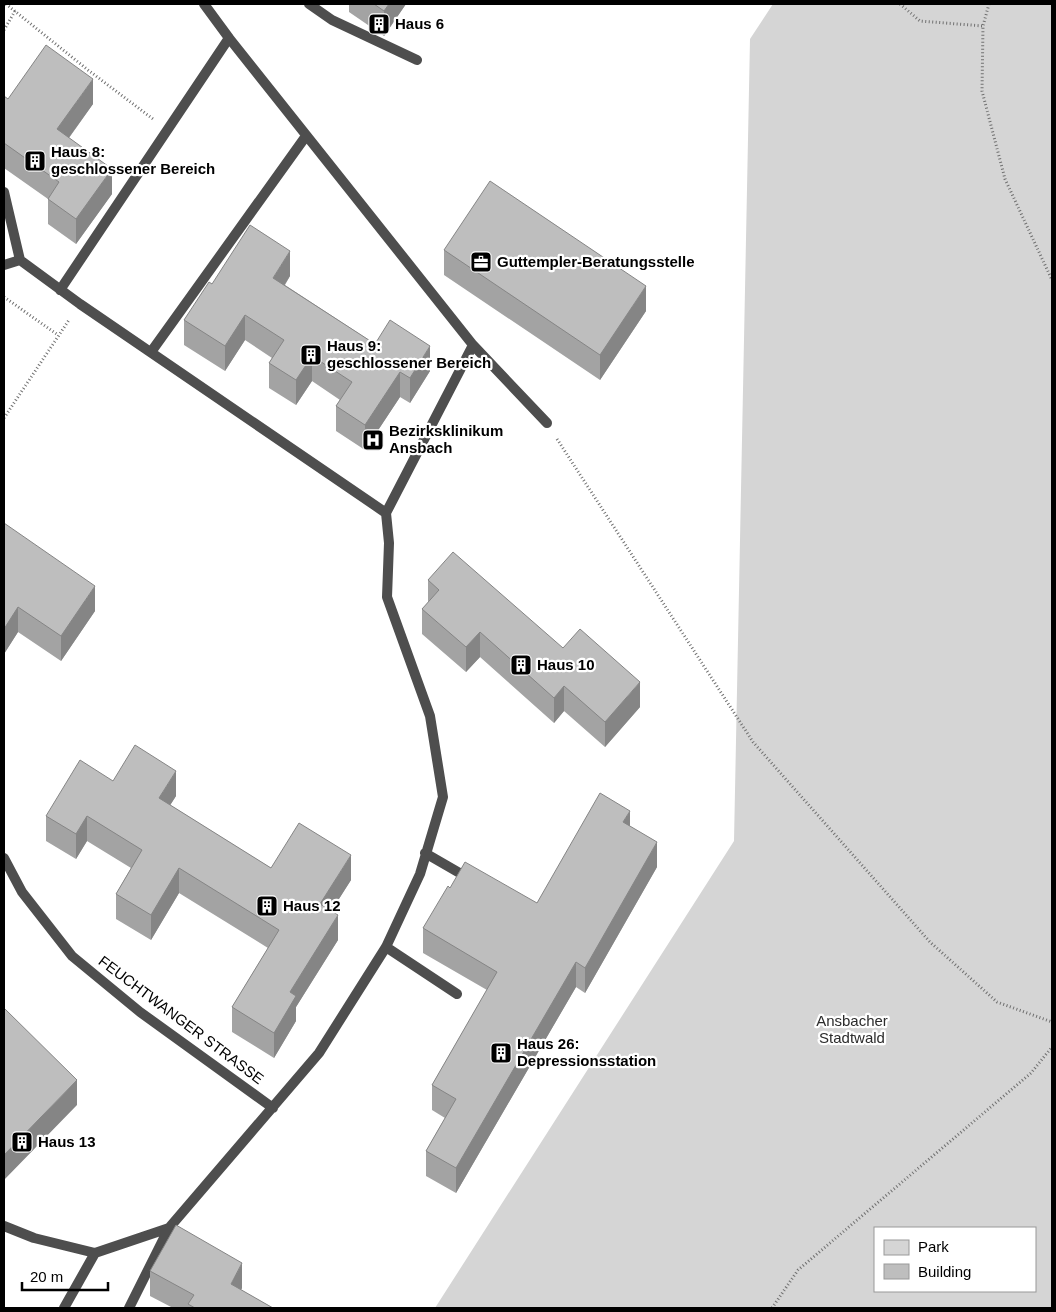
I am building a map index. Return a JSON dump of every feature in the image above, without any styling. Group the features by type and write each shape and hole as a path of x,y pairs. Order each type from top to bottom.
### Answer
{"lane":[{"path":"204,4 306,136 473,345 547,423"},
{"path":"309,4 332,20 417,60"},
{"path":"60,290 229,38"},
{"path":"151,352 306,136"},
{"path":"4,192 20,260 80,304 386,513"},
{"path":"4,265 20,260"},
{"path":"129,1308 169,1228 319,1053 386,947 420,874 443,797 430,716 387,597 389,544 386,513 473,345"},
{"path":"425,853 481,886"},
{"name":"FEUCHTWANGER STRASSE","path":"4,858 22,892 72,956 140,1012 273,1108"},
{"path":"386,947 457,994"},
{"path":"4,1226 34,1238 95,1253 169,1228"},
{"path":"64,1308 95,1253"}],"path":[{"path":"6,4 88,70 168,129"},
{"path":"900,4 920,21 983,26"},
{"path":"988,4 983,26 982,91 1005,179 1052,280"},
{"path":"4,30 15,11"},
{"path":"4,297 58,336"},
{"path":"4,418 80,304"},
{"path":"547,423 753,742 930,942 997,1002 1052,1022"},
{"path":"772,1308 798,1270 1031,1073 1052,1048"}],"green space":[{"name":"Ansbacher Stadtwald","path":"773,4 1052,4 1052,1308 435,1308 734,841 750,39"}],"building":[{"path":"374,4 389,4 384,11"},
{"name":"Haus 8: geschlossener Bereich","path":"46,45 93,79 57,129 112,169 76,219 48,199 59,182 4,143 4,96 8,99"},
{"path":"490,181 646,286 600,355 444,250"},
{"name":"Haus 9: geschlossener Bereich","path":"250,225 290,251 273,278 375,344 390,320 430,346 410,378 400,372 365,425 336,406 352,382 312,356 296,380 269,363 284,340 245,315 225,346 184,320 209,282 212,284"},
{"path":"4,523 95,586 61,636 18,607 4,629"},
{"path":"453,552 563,648 580,629 640,682 605,722 564,686 554,698 480,632 466,647 422,609 439,590 428,580"},
{"name":"Haus 12","path":"135,745 176,771 159,798 271,868 299,823 351,855 320,904 338,915 290,992 296,996 274,1033 232,1007 279,930 179,868 151,915 116,894 142,850 87,816 76,834 46,816 80,760 113,781"},
{"name":"Haus 26: Depressionsstation","path":"600,793 630,811 623,822 657,842 585,968 576,962 456,1168 426,1151 456,1099 432,1085 497,972 423,928 465,862 537,903"},
{"name":"Haus 13","path":"4,1008 77,1080 4,1155"},
{"path":"176,1225 242,1263 231,1284 273,1308 195,1308 188,1304 194,1295 150,1271"}],"place":[{"name":"Haus 6","path":"379,24"},
{"name":"Haus 8: geschlossener Bereich","path":"35,161"},
{"name":"Guttempler-Beratungsstelle","path":"481,262"},
{"name":"Haus 9: geschlossener Bereich","path":"311,355"},
{"name":"Bezirksklinikum Ansbach","path":"373,440"},
{"name":"Haus 10","path":"521,665"},
{"name":"Haus 12","path":"267,906"},
{"name":"Haus 26: Depressionsstation","path":"501,1053"},
{"name":"Haus 13","path":"22,1142"}]}
